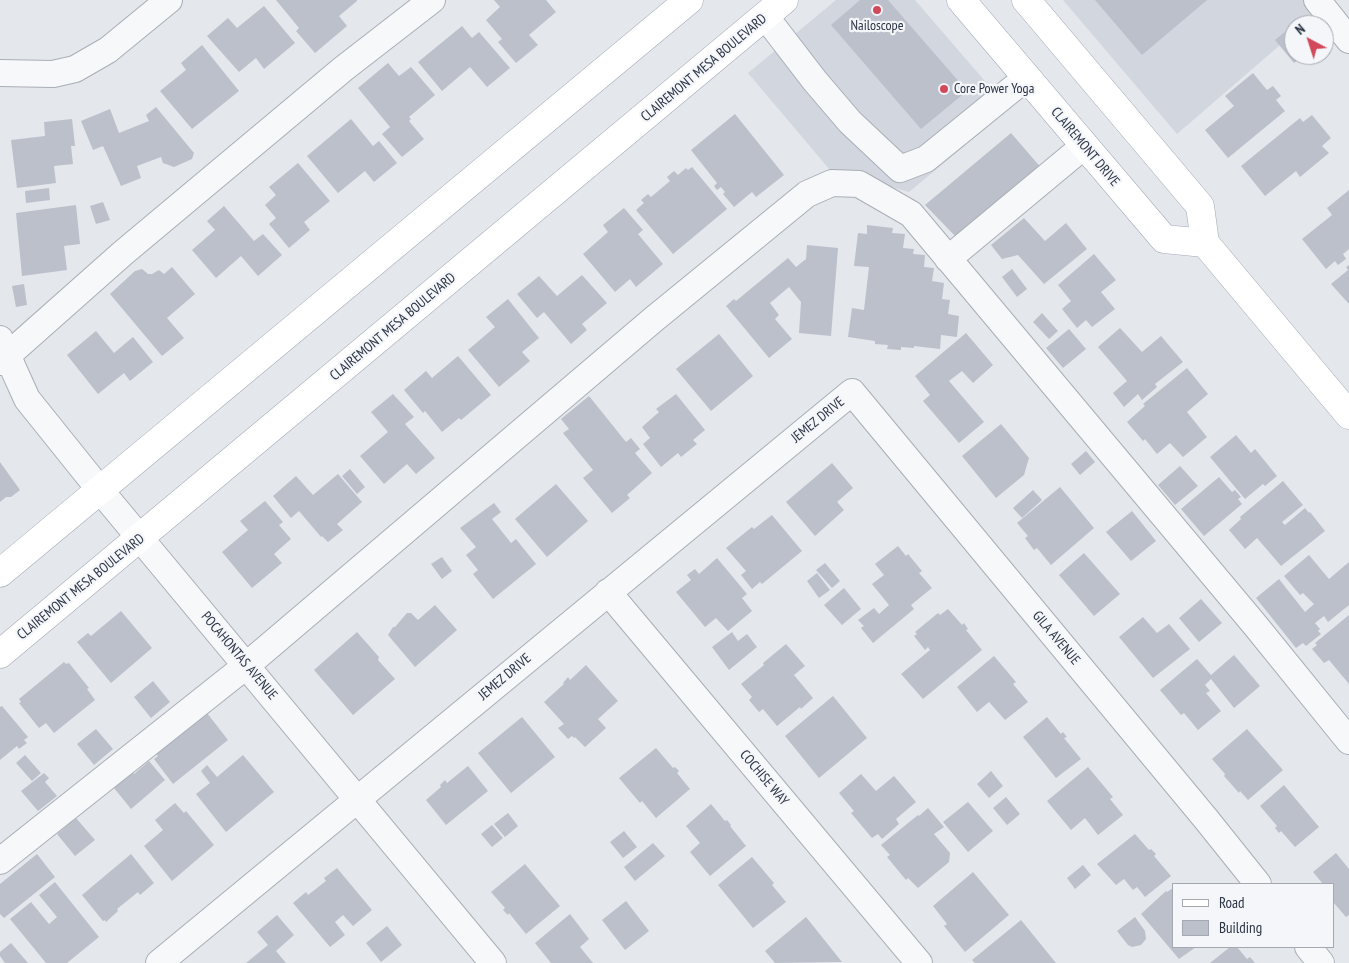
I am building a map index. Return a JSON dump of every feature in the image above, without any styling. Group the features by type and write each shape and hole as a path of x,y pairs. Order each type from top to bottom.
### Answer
{"main road":[{"path":"0,573 690,0"},
{"name":"CLAIREMONT DRIVE","path":"961,0 1164,239 1205,243"},
{"path":"1026,0 1200,206 1205,243 1349,415"},
{"name":"CLAIREMONT MESA BOULEVARD","path":"0,654 775,8"}],"street":[{"path":"0,73 53,74 75,69 108,50 169,0"},
{"path":"2,353 342,69 432,0"},
{"path":"1317,0 1349,40"},
{"path":"775,8 815,81 850,122 890,162 900,169 926,158 1027,77"},
{"path":"948,259 1084,146"},
{"path":"0,861 246,665 646,326 807,194 832,183 859,184 910,214 1255,625 1349,741"},
{"name":"POCAHONTAS AVENUE","path":"2,353 27,400 493,963"},
{"name":"JEMEZ DRIVE","path":"160,963 852,392"},
{"name":"GILA AVENUE","path":"852,392 1194,804 1257,883"},
{"name":"COCHISE WAY","path":"608,592 919,963"},
{"path":"1309,948 1321,963"}],"shaded area":[{"path":"836,0 915,0 1009,109 909,192 830,170 748,73"},
{"path":"1063,0 1333,0 1316,15 1284,15 1284,42 1177,134"}],"building":[{"path":"276,0 357,1 339,16 347,26 315,53 296,31 299,28"},
{"path":"494,0 546,0 556,12 529,35 538,45 516,63 498,42 502,39 486,20 500,7"},
{"path":"860,0 888,0 967,91 921,129 831,25"},
{"path":"1095,0 1207,0 1142,55"},
{"path":"264,6 295,43 264,69 256,58 239,72 207,36 228,18 237,28"},
{"path":"462,26 472,38 479,32 510,68 487,87 470,67 442,91 418,62"},
{"path":"1284,33 1284,51 1275,40"},
{"path":"202,45 239,91 192,129 160,91 186,70 181,63"},
{"path":"388,63 399,76 411,67 435,95 409,117 411,119 409,121 424,139 402,157 382,134 390,127 358,88"},
{"path":"1253,73 1267,90 1273,86 1281,96 1276,100 1285,111 1228,158 1205,130 1234,106 1225,96"},
{"path":"156,107 194,153 192,159 174,167 163,163 161,157 137,166 141,178 121,186 103,146 93,150 81,121 110,109 119,133 149,121 146,115"},
{"path":"735,114 784,175 756,197 752,192 734,207 723,194 725,192 721,187 717,190 714,186 717,183 691,150"},
{"path":"1312,115 1331,138 1322,146 1329,153 1300,177 1296,171 1265,196 1241,166 1300,118 1303,122"},
{"path":"72,119 75,146 71,146 73,164 54,166 56,183 17,188 11,140 45,136 44,122"},
{"path":"351,119 373,146 379,141 397,163 374,182 365,171 338,193 307,156"},
{"path":"1011,133 1043,170 959,240 925,205"},
{"path":"298,163 330,201 304,222 310,230 289,248 269,224 276,218 265,205 276,195 269,187"},
{"path":"692,167 727,209 673,254 636,210 644,203 641,200 648,194 651,197 670,181 667,177 674,171 678,175 686,168 688,170"},
{"path":"49,188 50,200 26,203 25,191"},
{"path":"1349,190 1349,249 1343,254 1346,259 1338,265 1335,261 1326,269 1302,239 1332,215 1327,208"},
{"path":"103,202 110,220 96,224 90,206"},
{"path":"76,205 80,244 64,246 67,270 22,276 16,213"},
{"path":"224,206 254,241 263,234 282,255 258,276 241,256 216,278 192,250 215,230 207,221"},
{"path":"624,208 643,230 638,234 663,264 636,287 630,279 615,292 583,254 608,232 603,225"},
{"path":"1024,218 1045,241 1066,223 1087,249 1044,284 1018,255 1002,259 991,245"},
{"path":"867,225 893,228 892,233 905,234 903,248 914,249 913,254 925,255 924,267 934,268 932,281 944,283 942,299 950,300 948,314 959,316 957,337 941,335 940,349 914,346 914,348 901,347 901,350 887,349 888,345 875,344 875,341 848,337 852,308 864,310 869,267 854,266 858,233 867,234"},
{"path":"807,245 838,248 831,336 799,333 801,302 789,287 770,303 779,315 775,319 792,339 769,358 726,306 734,299 736,301 788,258 796,267 806,259"},
{"path":"1094,254 1116,280 1101,292 1115,309 1092,327 1086,320 1077,328 1062,309 1071,301 1058,285"},
{"path":"1349,265 1349,304 1331,284 1348,270 1346,267"},
{"path":"172,267 195,294 167,318 184,338 162,356 110,294 135,271 142,269 148,274 152,274 159,270 164,274"},
{"path":"1012,269 1027,289 1017,297 1002,277"},
{"path":"582,275 607,303 582,324 587,330 571,344 544,312 537,318 517,294 539,276 557,296"},
{"path":"24,284 27,305 16,307 12,286"},
{"path":"508,299 539,338 522,352 530,361 499,387 468,350 495,327 486,317"},
{"path":"1042,313 1058,331 1049,339 1033,322"},
{"path":"1120,328 1142,352 1161,336 1183,362 1155,384 1157,387 1142,400 1138,394 1124,407 1113,393 1127,381 1098,347"},
{"path":"1069,329 1086,349 1063,368 1046,348"},
{"path":"96,331 114,353 133,337 153,362 130,381 124,373 98,394 67,355"},
{"path":"966,333 993,365 973,383 962,371 949,381 984,422 959,443 923,401 930,395 915,376"},
{"path":"719,334 753,376 711,411 676,369"},
{"path":"458,356 491,395 461,420 459,418 442,432 404,390 426,371 432,378"},
{"path":"1187,368 1208,394 1187,412 1207,437 1183,457 1170,443 1157,454 1145,439 1143,441 1127,422 1145,406 1143,404"},
{"path":"393,394 414,417 405,424 435,458 416,474 407,464 384,484 360,456 388,432 371,412"},
{"path":"676,394 705,430 693,440 697,444 681,457 678,453 661,467 643,444 650,438 642,427 659,412 656,409"},
{"path":"589,396 626,442 631,438 640,449 635,453 652,473 627,495 630,498 612,513 583,478 593,470 563,433 569,429 561,419"},
{"path":"1001,424 1029,458 1024,475 996,498 962,456"},
{"path":"1236,435 1251,453 1255,449 1277,476 1265,486 1263,484 1245,499 1210,457"},
{"path":"1086,451 1095,462 1080,475 1071,464"},
{"path":"0,462 20,490 0,502"},
{"path":"832,463 853,488 837,502 844,510 815,536 786,502"},
{"path":"1180,466 1198,486 1175,505 1158,485"},
{"path":"350,469 365,487 357,494 342,476"},
{"path":"338,474 362,502 337,524 343,530 328,542 321,537 299,511 291,518 273,496 296,476 313,495"},
{"path":"1219,477 1232,492 1235,490 1241,497 1238,499 1242,504 1204,536 1181,509"},
{"path":"1283,481 1303,505 1282,522 1285,525 1305,508 1325,531 1281,566 1257,538 1245,549 1229,530 1241,519 1240,517"},
{"path":"556,484 588,521 547,557 515,519"},
{"path":"1060,487 1094,528 1051,565 1037,548 1034,550 1025,538 1028,536 1017,523"},
{"path":"1033,490 1042,500 1022,518 1013,508"},
{"path":"265,501 283,522 279,525 291,539 274,554 282,563 252,588 222,552 248,530 240,521"},
{"path":"494,503 501,512 492,519 511,543 516,539 536,564 493,599 473,574 478,570 466,555 476,547 460,528"},
{"path":"1132,511 1156,541 1131,561 1106,532"},
{"path":"772,515 802,551 762,584 760,582 752,589 741,575 746,571 726,548 752,527 754,529"},
{"path":"898,546 906,556 908,554 922,571 919,573 932,588 911,605 914,609 873,643 861,628 864,626 858,620 874,608 879,614 889,605 872,584 884,575 875,564"},
{"path":"1084,553 1120,594 1094,616 1059,575"},
{"path":"1309,555 1329,579 1349,562 1349,605 1328,622 1324,616 1315,623 1320,629 1318,631 1321,634 1306,646 1303,643 1296,648 1256,598 1279,579 1305,612 1314,604 1303,593 1300,595 1284,576"},
{"path":"442,557 452,571 442,579 431,564"},
{"path":"717,558 747,594 742,598 752,611 728,631 716,618 705,627 676,592 691,580 687,575 695,569 699,574"},
{"path":"825,563 840,581 832,588 816,570"},
{"path":"817,573 830,590 819,598 807,581"},
{"path":"844,588 861,609 842,625 824,605"},
{"path":"1201,599 1222,623 1199,642 1179,618"},
{"path":"435,605 457,630 415,667 388,635 407,613 411,613 418,620"},
{"path":"948,609 962,625 964,623 968,629 966,630 982,650 923,699 901,674 930,650 928,647 925,650 914,636 917,634 915,632 938,613 940,615"},
{"path":"121,611 152,648 111,683 77,642 88,633 91,636"},
{"path":"1349,615 1349,684 1329,660 1324,663 1312,649 1317,645 1315,643"},
{"path":"1143,617 1157,633 1169,624 1190,649 1153,678 1119,637"},
{"path":"357,632 395,679 353,715 314,670"},
{"path":"732,632 738,641 747,634 757,647 729,670 712,647"},
{"path":"786,644 805,666 794,675 813,698 777,726 763,709 759,712 749,700 752,697 741,684"},
{"path":"1234,655 1260,686 1234,708 1211,679 1205,685 1210,691 1206,693 1221,711 1198,730 1184,713 1181,715 1160,690 1197,659 1211,675"},
{"path":"994,656 1016,682 1013,684 1028,702 1005,720 989,702 977,712 957,687"},
{"path":"64,662 66,664 69,663 89,688 87,689 95,700 54,733 46,723 39,728 19,703 21,702 19,699"},
{"path":"586,665 618,701 598,719 606,728 585,747 575,737 572,736 568,739 558,728 564,724 544,702 564,684 568,677 570,680"},
{"path":"153,681 170,702 151,718 134,697"},
{"path":"833,696 867,738 819,778 785,736"},
{"path":"2,706 28,737 24,740 27,743 19,749 17,746 0,760 0,707"},
{"path":"207,713 228,740 173,784 154,759 158,756 156,754"},
{"path":"522,717 555,757 511,793 478,753"},
{"path":"1047,717 1061,734 1063,732 1067,737 1064,738 1081,759 1056,778 1023,737"},
{"path":"96,729 113,749 94,765 77,744"},
{"path":"1247,729 1283,770 1248,800 1224,776 1225,774 1212,759"},
{"path":"656,748 673,768 675,767 679,771 677,773 690,789 656,818 642,801 640,803 619,778"},
{"path":"25,755 41,773 32,781 16,763"},
{"path":"243,755 274,792 226,832 196,794 210,783 201,771 207,765 217,777"},
{"path":"149,761 165,780 131,809 114,788 132,772 134,774"},
{"path":"468,766 488,791 446,825 426,800 441,787 440,785 445,780 447,783"},
{"path":"1088,767 1113,797 1110,799 1123,815 1098,835 1085,818 1071,830 1047,801"},
{"path":"991,771 1003,786 989,798 977,784"},
{"path":"44,773 49,778 45,782 57,796 38,811 21,791"},
{"path":"861,774 876,791 894,776 916,802 896,819 899,824 882,839 878,834 872,838 851,813 854,811 839,793"},
{"path":"1284,785 1319,827 1295,847 1281,831 1279,833 1275,828 1277,826 1260,806"},
{"path":"1006,797 1020,814 1007,825 993,808"},
{"path":"968,802 993,831 968,852 943,822"},
{"path":"175,803 184,813 186,811 214,845 172,881 144,846 163,830 155,820"},
{"path":"711,804 725,821 727,820 746,846 710,876 690,852 700,843 686,826"},
{"path":"928,808 944,827 934,834 950,853 949,862 918,888 908,878 906,880 887,857 890,855 881,845"},
{"path":"508,813 518,826 505,837 494,824"},
{"path":"76,818 95,840 75,856 57,834"},
{"path":"492,825 503,838 492,847 481,834"},
{"path":"624,831 637,847 623,858 610,842"},
{"path":"1135,834 1149,850 1151,849 1156,854 1154,856 1171,876 1145,897 1137,887 1133,890 1124,879 1116,885 1097,864"},
{"path":"653,843 665,856 635,881 624,867"},
{"path":"1336,853 1349,869 1349,915 1346,917 1334,903 1334,883 1322,883 1313,872"},
{"path":"37,854 55,877 4,918 0,914 0,884"},
{"path":"131,854 154,883 140,895 138,892 117,909 118,911 106,922 105,920 103,921 82,895"},
{"path":"752,857 774,883 772,885 786,902 753,928 718,885"},
{"path":"525,864 560,906 526,934 509,913 508,915 503,910 505,908 491,892"},
{"path":"1083,865 1091,875 1075,889 1067,878"},
{"path":"337,868 372,910 353,926 343,915 335,922 345,935 330,947 293,903 306,892 308,895 326,881 324,878"},
{"path":"973,872 1009,915 965,952 944,926 947,924 933,906"},
{"path":"55,882 99,937 67,963 46,963 10,919 31,902 49,924 57,917 39,895"},
{"path":"1172,889 1172,948 1195,948 1179,959 1141,914"},
{"path":"626,901 649,931 625,950 602,920"},
{"path":"570,914 589,939 580,947 593,963 551,963 535,943"},
{"path":"277,915 294,935 276,951 286,963 246,963 268,945 257,932"},
{"path":"806,917 842,962 775,963 765,951"},
{"path":"1135,917 1145,931 1146,939 1141,945 1132,947 1128,945 1117,931"},
{"path":"1021,920 1056,963 975,963 972,960"},
{"path":"387,926 402,945 381,962 366,943"},
{"path":"11,943 28,963 5,963 0,956 0,952"},
{"path":"1229,948 1238,948 1247,959 1250,957 1255,963 1210,963"}],"place":[{"name":"Nailoscope","path":"877,10"},
{"name":"Core Power Yoga","path":"944,89"}]}
